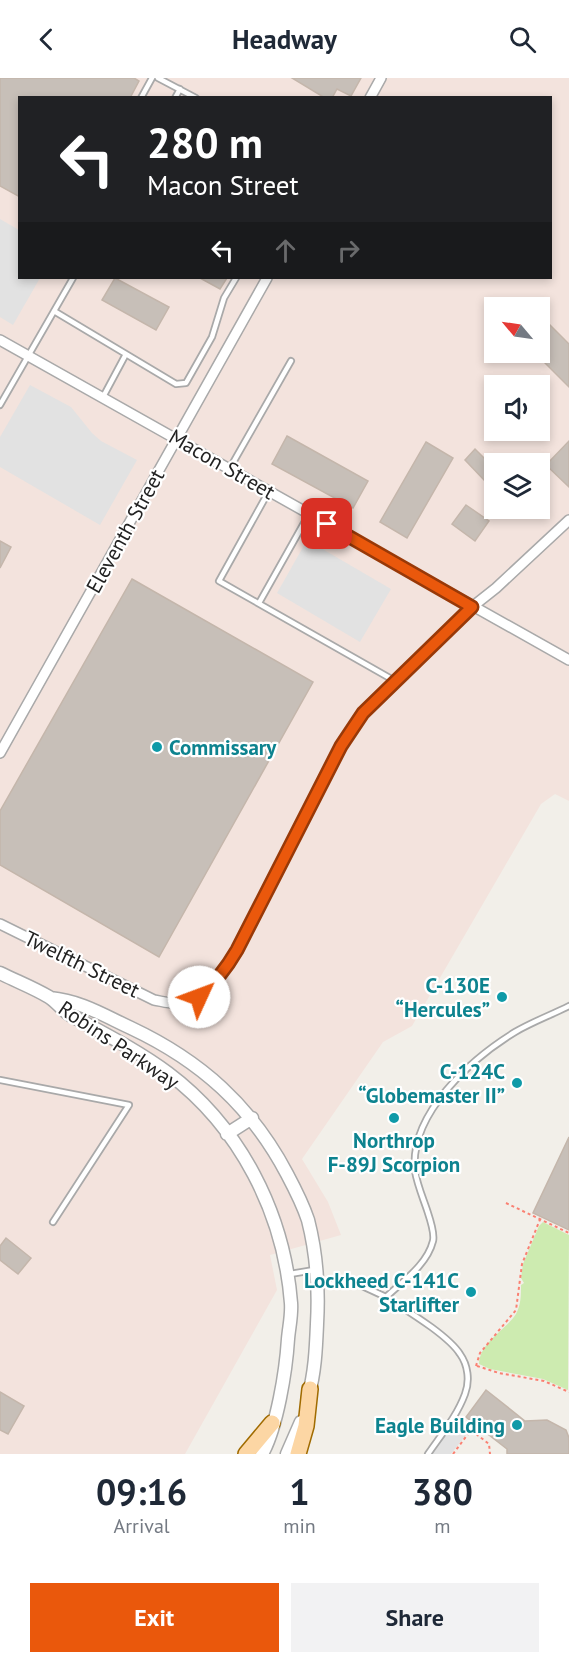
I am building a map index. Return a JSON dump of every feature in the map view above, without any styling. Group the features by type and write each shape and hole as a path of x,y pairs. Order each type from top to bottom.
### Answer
{"main road":[{"path":"298,1454 306,1425 310,1389"},
{"path":"246,1454 272,1423"}],"street":[{"path":"371,96 381,78"},
{"name":"Eleventh Street","path":"0,753 266,279"},
{"name":"Macon Street","path":"0,340 569,660"},
{"name":"Twelfth Street","path":"0,924 154,1000 178,1003 199,997 213,986 237,950 341,746 363,713 472,607 496,588 569,520"},
{"name":"Robins Parkway","path":"0,974 50,998 66,1013 133,1049 158,1067 211,1111 250,1168 278,1229 291,1305 286,1370 262,1454"},
{"name":"Robins Parkway","path":"50,998 71,1000 163,1043 220,1086 252,1118 273,1148 297,1193 307,1218 317,1270 316,1352 310,1389 299,1428 288,1454"},
{"path":"158,1067 173,1050"},
{"path":"227,1134 252,1118"}],"lane":[{"path":"142,96 152,78"},
{"path":"158,78 193,96"},
{"path":"176,96 180,88"},
{"path":"0,405 72,279"},
{"path":"54,311 176,384 186,383 212,337 224,298 235,279"},
{"path":"103,397 126,354"},
{"path":"230,468 291,361"},
{"path":"269,491 219,581 395,681"},
{"path":"259,603 309,514"},
{"path":"386,1297 423,1263 434,1240 415,1171 417,1142 426,1119 447,1090 483,1054 516,1032 569,1006"},
{"path":"0,1080 129,1105 53,1222"},
{"path":"286,1274 317,1270"},
{"path":"318,1284 360,1285 386,1297 440,1334 460,1354 468,1376 466,1393 428,1454"}],"path":[{"path":"506,1203 569,1233"},
{"path":"476,1366 480,1353 516,1311 522,1264 541,1218"},
{"path":"472,1364 544,1381 569,1392"},
{"path":"462,1423 489,1444 490,1454"},
{"path":"453,1454 471,1430"}],"shaded area":[{"path":"0,78 569,78 569,801 555,794 541,804 412,1026 383,1042 302,1159 328,1202 341,1235 270,1255 277,1290 185,1454 0,1454"},
{"path":"0,219 18,229 18,279 39,279 13,325 0,317"},
{"path":"30,385 71,407 101,441 137,460 100,525 0,467 0,437"},
{"path":"307,540 391,589 360,642 277,593"},
{"path":"453,1418 470,1430 451,1454 428,1454"}],"green space":[{"path":"543,1222 569,1235 568,1390 543,1379 490,1369 479,1364 480,1356 488,1343 518,1311 521,1285 524,1283 521,1278 523,1264 539,1226"}],"building":[{"path":"0,78 134,78 139,81 131,96 18,96 18,196 0,186"},
{"path":"292,78 361,78 351,96 337,89 333,96 322,96"},
{"path":"114,279 117,279 169,307 156,330 102,300"},
{"path":"202,279 226,279 220,289"},
{"path":"550,325 569,344 569,387 545,363 550,363"},
{"path":"287,436 368,481 353,508 272,464"},
{"path":"569,441 569,487 550,469 550,461"},
{"path":"426,442 453,458 407,538 380,522"},
{"path":"475,449 484,458 484,480 465,460"},
{"path":"466,505 489,521 475,541 452,524"},
{"path":"0,541 11,547 0,568"},
{"name":"Commissary","path":"132,579 313,682 159,957 0,865 0,811"},
{"path":"569,1137 569,1230 533,1213"},
{"path":"6,1238 31,1258 18,1274 0,1260 0,1246"},
{"name":"Eagle Building","path":"486,1390 525,1421 547,1420 566,1430 569,1438 569,1454 507,1454 507,1449 466,1417"},
{"path":"0,1392 24,1406 8,1434 0,1430"}],"place":[{"name":"Commissary","path":"157,747"},
{"name":"C-130E “Hercules”","path":"502,997"},
{"name":"C-124C “Globemaster II”","path":"517,1083"},
{"name":"Northrop F-89J Scorpion","path":"394,1118"},
{"name":"Lockheed C-141C Starlifter","path":"471,1292"},
{"name":"Eagle Building","path":"517,1425"}],"route":[{"path":"199,997 213,986 237,950 341,746 363,713 472,607 327,524"}]}
